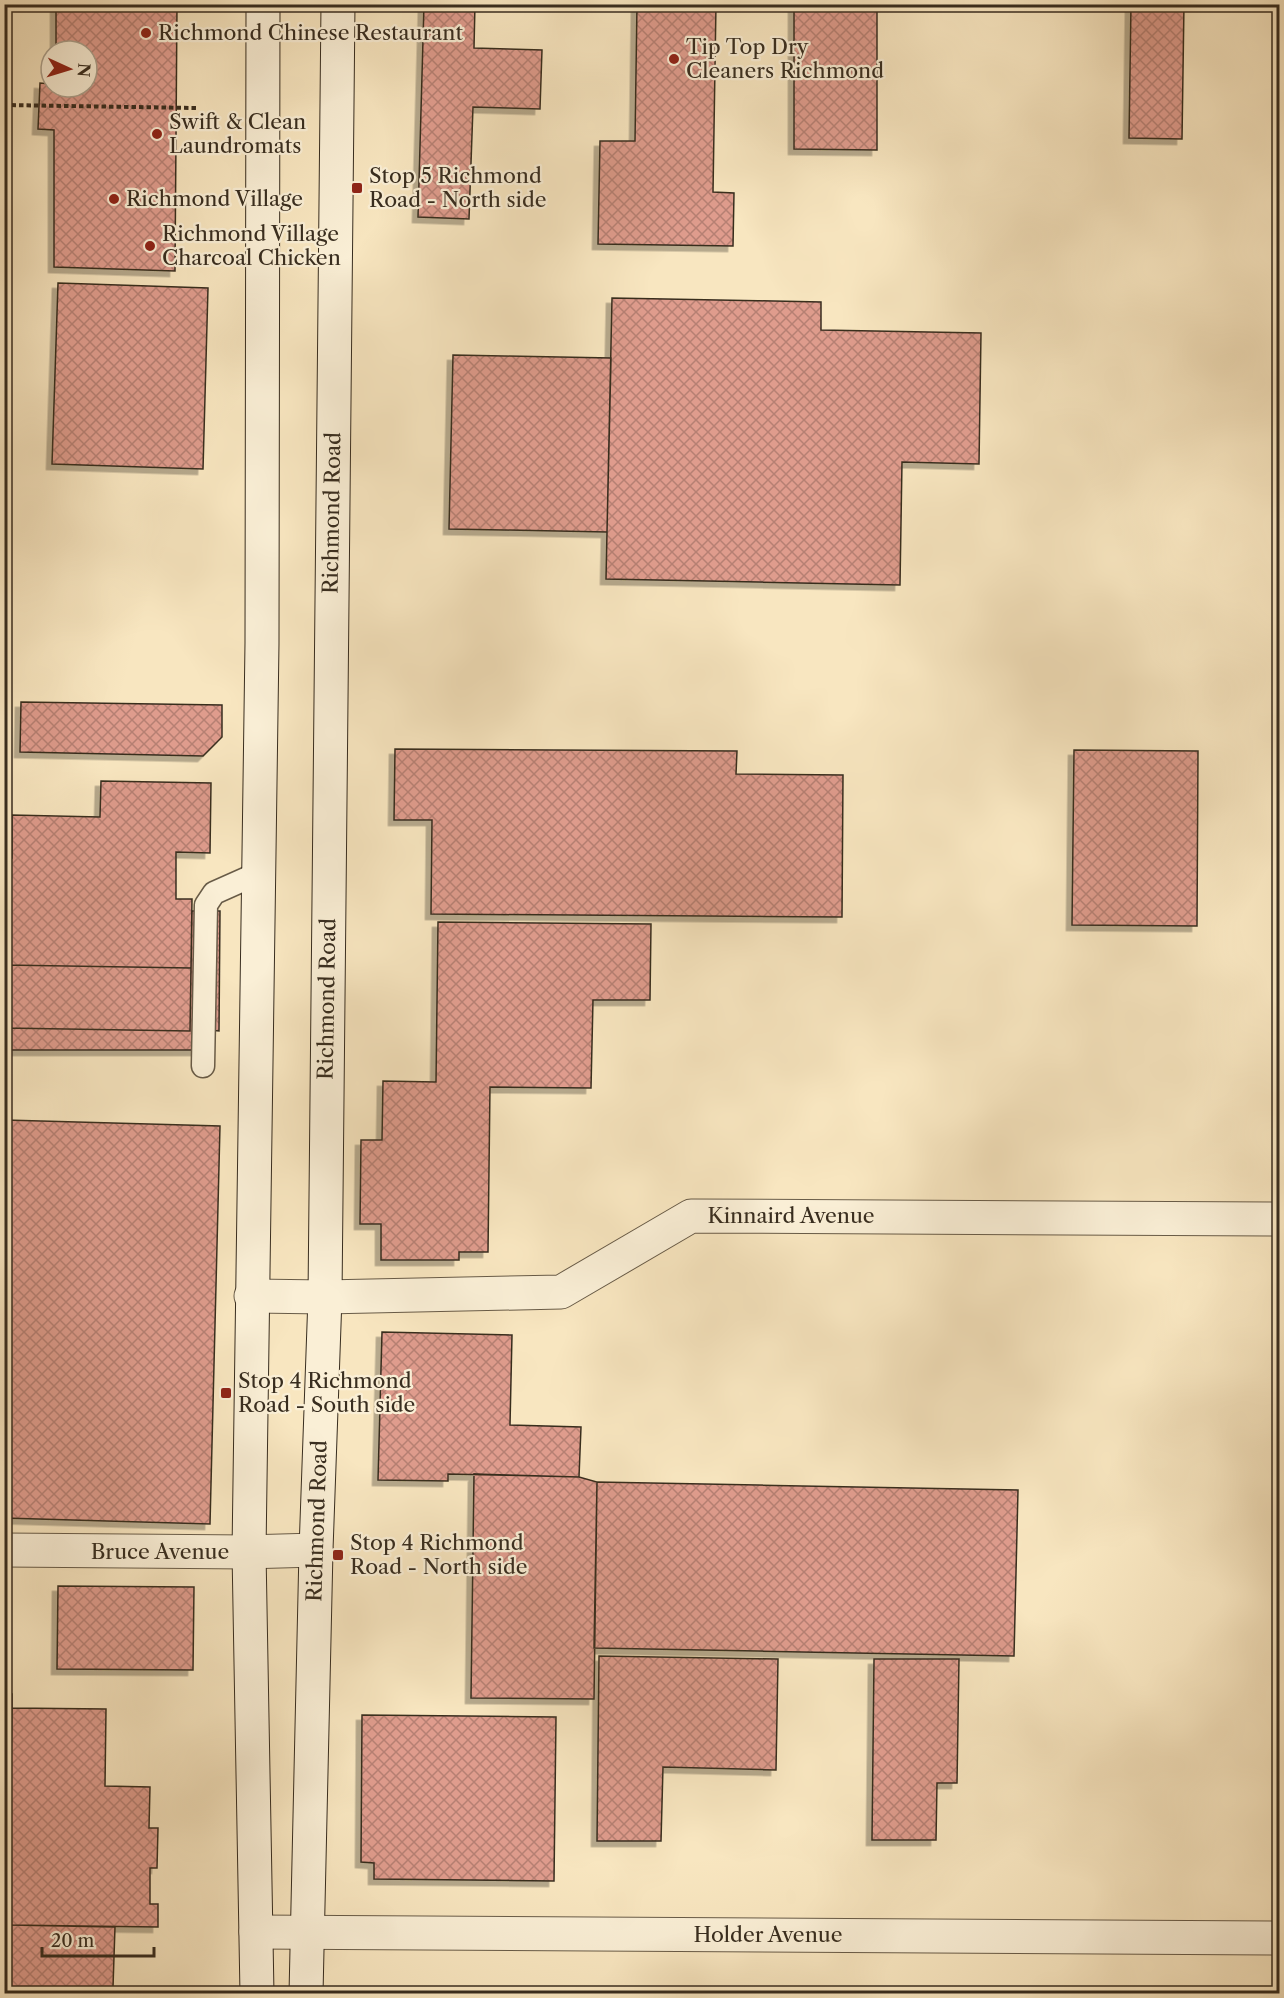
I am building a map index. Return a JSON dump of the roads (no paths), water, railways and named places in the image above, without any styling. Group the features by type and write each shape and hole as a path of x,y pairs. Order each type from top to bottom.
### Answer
{"main road":[{"path":"256,1994 249,1552 262,644 263,4"},
{"name":"Richmond Road","path":"306,1994 316,1550 325,1297 338,4"},
{"name":"Kinnaird Avenue","path":"252,1296 325,1297 561,1292 691,1216 1280,1219"},
{"name":"Bruce Avenue","path":"4,1550 249,1552 316,1550"},
{"name":"Holder Avenue","path":"256,1932 1280,1938"}],"lane":[{"path":"203,1066 206,905 214,893 259,873"}],"place":[{"name":"Richmond Chinese Restaurant","path":"146,33"},
{"name":"Tip Top Dry Cleaners Richmond","path":"674,59"},
{"name":"Swift & Clean Laundromats","path":"157,134"},
{"name":"Stop 5 Richmond Road - North side","path":"357,188"},
{"name":"Richmond Village","path":"114,199"},
{"name":"Richmond Village Charcoal Chicken","path":"150,246"},
{"name":"Stop 4 Richmond Road - South side","path":"226,1393"},
{"name":"Stop 4 Richmond Road - North side","path":"338,1555"}]}
